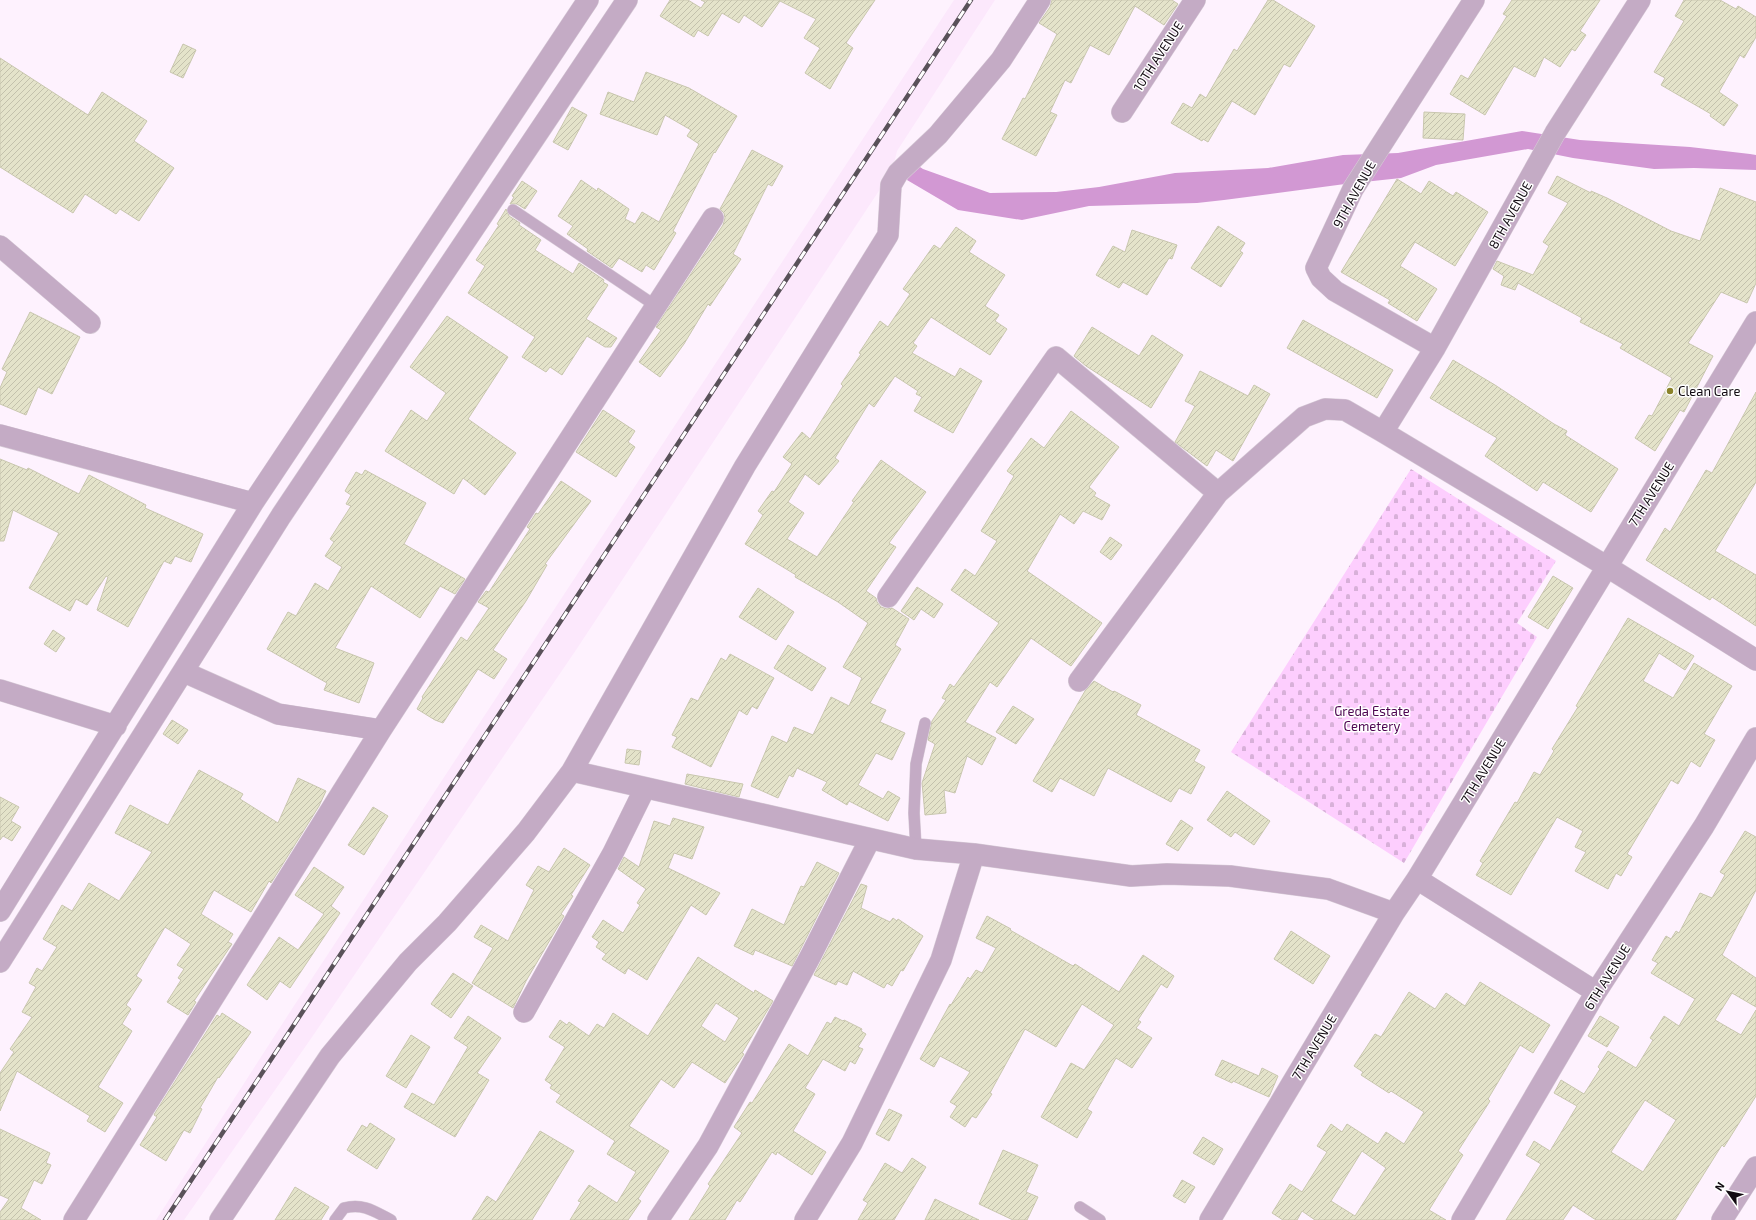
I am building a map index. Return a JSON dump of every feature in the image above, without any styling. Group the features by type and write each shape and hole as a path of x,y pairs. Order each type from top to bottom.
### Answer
{"street":[{"path":"0,911 253,503 588,0"},
{"path":"0,962 281,516 627,0"},
{"path":"220,1220 330,1056 408,962 447,923 526,832 572,771 745,466 888,235 891,185 898,173 938,135 1001,60 1040,0"},
{"name":"10TH AVENUE","path":"1122,112 1195,0"},
{"name":"9TH AVENUE","path":"1435,348 1335,291 1321,278 1316,268 1353,189 1474,0"},
{"name":"8TH AVENUE","path":"1383,432 1435,348 1541,161 1555,133 1640,0"},
{"path":"74,1220 381,730 713,218"},
{"path":"0,246 90,323"},
{"name":"7TH AVENUE","path":"1210,1220 1394,913 1417,879 1606,566 1756,322"},
{"path":"888,597 1056,357 1218,493"},
{"path":"1079,681 1218,493 1304,417 1325,409 1345,410 1383,432 1606,566 1756,660"},
{"path":"0,435 253,503"},
{"path":"184,672 278,714 381,730"},
{"path":"0,690 116,726"},
{"name":"6TH AVENUE","path":"1462,1220 1596,992 1704,826 1756,738"},
{"path":"572,771 916,849 974,854 1131,876 1167,874 1230,876 1328,889 1394,913"},
{"path":"524,1012 613,852 645,788"},
{"path":"658,1220 708,1146 810,957 870,839"},
{"path":"805,1220 852,1143 941,960 974,854"},
{"path":"1417,879 1596,992"},
{"path":"1722,1220 1755,1172"}],"lane":[{"path":"513,210 656,306"},
{"path":"916,849 914,813 916,764 925,723"},
{"path":"335,1220 344,1208 354,1205 364,1206 391,1220"},
{"path":"1080,1207 1100,1220"}],"shaded area":[{"path":"954,0 995,0 897,151 892,171 576,650 310,1040 184,1220 156,1220 288,1015"},
{"path":"1522,131 1580,140 1690,147 1756,155 1756,170 1694,168 1654,169 1573,158 1528,149 1436,165 1401,178 1197,203 1089,206 1022,220 958,210 907,180 914,163 923,169 990,193 1056,192 1099,187 1175,173 1268,168 1343,155 1398,153"}],"green space":[{"name":"Greda Estate Cemetery","path":"1411,469 1556,561 1517,623 1537,637 1404,863 1231,752"}],"building":[{"path":"670,0 688,0 701,8 705,2 701,0 875,0 846,43 853,48 830,89 805,73 820,48 804,38 816,19 780,1 762,27 744,15 739,23 722,13 708,36 698,30 694,37 660,16"},
{"path":"1052,0 1172,0 1178,4 1164,25 1135,6 1109,55 1090,45 1071,83 1065,80 1050,112 1057,115 1036,156 1002,139 1023,98 1025,99 1057,34 1039,23 1050,7"},
{"path":"1268,0 1273,0 1315,26 1290,67 1284,64 1255,115 1232,101 1208,142 1203,139 1202,141 1171,123 1183,103 1192,108 1200,94 1206,98 1234,49 1237,51"},
{"path":"1512,0 1600,0 1580,31 1586,35 1575,51 1572,49 1560,67 1544,57 1535,77 1514,66 1485,115 1450,94 1461,75 1468,79 1507,16 1503,14"},
{"path":"1684,0 1720,0 1736,9 1738,6 1756,17 1756,37 1744,58 1740,55 1719,92 1738,105 1724,126 1710,116 1711,114 1661,85 1665,78 1654,72 1684,21 1675,16"},
{"path":"183,44 196,50 183,78 170,72"},
{"path":"0,58 88,115 102,92 147,121 134,141 174,168 139,221 120,209 116,214 85,194 73,213 0,167"},
{"path":"646,72 689,88 737,116 715,153 714,152 673,231 676,233 654,270 646,265 642,272 619,258 612,268 587,251 588,249 567,234 573,226 558,216 581,180 597,191 598,188 629,209 625,219 635,224 642,212 659,222 699,144 687,136 691,130 665,115 657,135 600,114 608,92 634,102"},
{"path":"572,107 587,115 568,150 553,142"},
{"path":"1424,112 1465,114 1463,140 1423,138"},
{"path":"752,150 783,166 772,186 768,184 733,254 741,259 710,306 708,304 684,344 660,377 639,362 661,330 656,327 723,225 725,218 724,213 720,209"},
{"path":"1557,176 1591,193 1591,191 1607,198 1671,231 1700,241 1720,188 1756,202 1756,283 1747,303 1721,292 1688,343 1713,356 1684,412 1680,410 1655,451 1635,438 1649,415 1652,416 1672,378 1620,348 1623,344 1580,322 1582,318 1518,283 1515,290 1501,285 1504,276 1493,269 1497,261 1533,275 1549,246 1543,242 1568,203 1548,193"},
{"path":"1397,179 1421,194 1429,181 1453,196 1456,192 1488,212 1455,266 1415,242 1400,266 1437,289 1417,321 1388,303 1390,300 1341,272"},
{"path":"522,181 537,191 525,209 517,204 510,204 514,197 512,196"},
{"path":"506,209 509,216 520,223 519,225 541,240 535,250 573,274 579,263 604,280 603,282 608,285 586,319 617,338 611,347 605,347 587,336 562,375 550,367 546,372 522,357 535,337 468,293 485,266 476,260 499,225 497,224"},
{"path":"1218,226 1245,243 1240,251 1243,253 1221,287 1191,268"},
{"path":"956,227 976,241 969,252 1005,275 985,306 999,315 995,321 1007,329 990,355 931,317 913,343 917,346 912,353 955,377 960,368 982,381 953,433 914,411 922,397 916,394 918,391 895,376 874,407 869,403 835,458 839,461 819,485 805,474 788,502 804,513 787,539 817,557 854,502 852,501 881,460 926,492 889,543 896,547 866,591 876,598 881,607 887,609 892,608 909,619 895,645 901,649 870,703 886,710 880,722 905,733 892,760 876,753 858,785 883,799 888,791 900,798 888,821 849,801 847,805 822,790 827,782 797,768 793,777 789,775 778,798 751,786 772,736 787,743 794,727 813,735 831,697 849,706 862,678 843,667 868,623 838,602 795,577 796,575 745,544 763,515 758,511 772,491 774,492 792,464 783,457 802,432 810,439 843,386 841,384 861,354 859,353 880,321 888,327 910,294 903,289 934,245 940,249"},
{"path":"1132,230 1177,245 1172,259 1169,258 1147,295 1123,282 1119,288 1096,275 1113,246 1125,252"},
{"path":"30,312 80,337 52,394 38,387 26,415 0,404 0,388 7,372 2,369"},
{"path":"447,316 508,357 468,419 516,453 485,495 463,478 454,494 385,451 411,410 427,421 446,393 410,367"},
{"path":"1303,320 1393,370 1377,398 1287,348"},
{"path":"1092,327 1139,356 1152,335 1183,355 1151,408 1086,366 1074,356"},
{"path":"1453,360 1567,431 1565,435 1618,469 1591,512 1543,482 1537,491 1485,456 1497,438 1430,398"},
{"path":"1200,371 1248,396 1254,385 1270,394 1233,461 1216,450 1207,466 1175,442 1195,406 1185,401"},
{"path":"1756,392 1756,482 1715,551 1756,575 1756,626 1712,597 1710,600 1646,560 1665,528 1670,532 1706,470 1712,473"},
{"path":"603,410 635,431 628,442 635,447 616,477 576,452"},
{"path":"1071,411 1119,447 1089,487 1096,493 1094,496 1110,505 1102,520 1083,511 1074,524 1060,514 1027,571 1102,623 1071,666 1031,638 997,687 990,682 965,722 996,738 982,765 967,756 955,793 944,790 946,813 925,815 922,783 935,744 928,740 932,721 946,700 942,698 950,684 954,687 999,623 951,590 965,569 975,576 997,541 981,531 1014,476 1007,471 1031,438 1044,448"},
{"path":"0,459 27,470 28,468 79,494 89,475 146,505 145,508 203,534 191,562 175,556 171,564 164,561 128,627 97,610 108,577 106,576 87,605 76,599 70,611 29,588 59,533 13,510 4,541 0,541"},
{"path":"365,470 426,503 404,544 465,579 455,594 440,586 420,618 371,586 335,648 374,663 359,703 324,690 327,683 267,649 288,612 296,616 315,583 328,591 342,567 325,556 334,542 330,539 351,506 346,504 351,495 345,491 356,472 362,475"},
{"path":"561,481 591,501 545,564 547,565 526,601 493,650 507,659 494,679 478,669 443,723 435,720 417,709 423,698 422,697 461,637 467,641 489,608 478,602 486,591 489,592 530,529 527,527 536,513 538,514"},
{"path":"1110,537 1122,545 1111,560 1100,552"},
{"path":"1553,576 1573,588 1548,629 1528,617"},
{"path":"917,587 943,604 934,618 921,609 914,620 901,611"},
{"path":"758,588 794,612 776,640 739,617"},
{"path":"1628,618 1694,656 1685,670 1659,653 1643,681 1673,698 1694,663 1732,686 1704,734 1715,740 1700,767 1691,761 1678,784 1671,780 1627,854 1632,857 1621,876 1616,873 1608,889 1575,871 1586,852 1575,847 1583,831 1557,817 1511,895 1476,875 1483,863 1480,861 1515,802 1517,803 1534,772 1540,775 1554,751 1552,749 1578,707 1576,706"},
{"path":"53,630 65,638 56,652 44,644"},
{"path":"788,645 826,668 812,691 774,668"},
{"path":"730,654 774,678 757,709 752,706 747,715 739,710 711,767 672,747 677,737 672,735 691,698 698,701 721,658 726,661"},
{"path":"1094,681 1141,705 1136,715 1200,750 1194,761 1205,767 1191,794 1179,788 1171,802 1108,768 1094,796 1060,778 1052,792 1033,781 1085,691"},
{"path":"1013,706 1034,719 1016,744 996,732"},
{"path":"172,720 188,730 178,744 163,734"},
{"path":"627,749 641,751 639,765 625,763"},
{"path":"199,770 243,794 240,799 278,823 298,778 326,791 319,806 271,883 269,881 251,912 214,890 201,914 233,934 228,942 232,944 194,1001 196,1002 188,1015 167,1002 181,980 178,978 184,969 177,965 191,944 165,927 136,976 142,980 126,1005 131,1009 122,1024 132,1031 98,1087 123,1103 105,1132 87,1121 90,1116 17,1071 0,1111 0,1073 14,1052 10,1049 32,1017 22,1012 36,987 29,983 37,968 42,971 57,947 43,939 62,905 72,911 89,883 119,901 152,852 115,833 130,805 168,825"},
{"path":"687,774 743,784 739,797 685,784"},
{"path":"1227,791 1270,821 1254,845 1235,832 1231,837 1207,820"},
{"path":"0,797 19,807 11,821 21,827 12,841 3,836 0,840"},
{"path":"373,807 388,816 364,855 348,845"},
{"path":"673,818 704,827 692,859 674,853 668,868 720,893 706,915 691,905 647,980 628,968 625,974 602,959 606,954 596,947 599,942 592,937 603,920 623,933 640,905 637,903 646,889 618,869 624,857 639,867 654,821 670,826"},
{"path":"1181,820 1193,828 1178,851 1166,844"},
{"path":"1745,831 1756,837 1756,890 1722,955 1756,978 1756,1007 1732,993 1715,1020 1741,1035 1756,1010 1756,1096 1724,1147 1722,1145 1675,1220 1596,1220 1573,1205 1563,1220 1506,1220 1541,1164 1526,1155 1534,1141 1550,1151 1577,1106 1554,1093 1561,1080 1584,1094 1600,1069 1598,1067 1608,1051 1636,1068 1653,1040 1650,1038 1664,1016 1679,1026 1695,999 1651,973 1658,963 1652,960 1666,936 1671,939 1676,931 1679,933 1700,893 1712,898 1725,875 1720,872","holes":["1645,1100 1676,1120 1643,1172 1611,1152"]},
{"path":"564,848 590,865 571,895 573,896 561,914 564,916 526,981 513,1008 472,983 493,948 474,937 481,925 508,941 534,890 526,885 538,866 549,872"},
{"path":"817,862 839,873 792,966 755,950 753,955 734,946 752,909 784,925 801,886 804,887"},
{"path":"314,867 344,887 331,906 340,913 290,988 280,981 267,1000 247,985 279,937 298,950 324,914 295,895"},
{"path":"861,884 867,886 861,908 890,922 893,918 897,921 898,919 923,936 903,971 901,970 892,986 887,983 884,988 853,971 847,985 838,981 836,985 814,975"},
{"path":"987,916 1073,966 1075,964 1119,992 1143,955 1174,976 1167,988 1161,984 1138,1020 1141,1022 1136,1028 1152,1038 1132,1068 1116,1058 1087,1109 1092,1112 1077,1138 1041,1117 1071,1063 1084,1070 1114,1025 1082,1004 1056,1047 1025,1029 990,1093 992,1094 976,1118 972,1116 965,1127 950,1117 957,1106 950,1102 970,1072 940,1056 934,1067 920,1059 950,1004 951,1005 968,977 970,979 976,970 982,973 996,948 976,938"},
{"path":"1291,931 1330,956 1313,984 1274,959"},
{"path":"698,957 754,993 755,990 773,1001 742,1053 744,1054 725,1083 692,1062 674,1088 661,1079 629,1126 669,1151 638,1199 641,1201 628,1220 570,1220 581,1202 578,1201 589,1185 617,1203 636,1172 607,1154 615,1141 556,1102 561,1095 550,1088 552,1085 545,1080 565,1047 549,1037 560,1020 567,1025 569,1022 589,1036 597,1024 604,1028 613,1013 648,1036","holes":["716,1003 739,1018 725,1042 701,1026"]},
{"path":"453,973 473,986 451,1018 431,1004"},
{"path":"1480,982 1550,1025 1533,1053 1520,1045 1488,1099 1490,1101 1458,1151 1463,1155 1429,1210 1446,1220 1315,1220 1302,1211 1297,1220 1283,1220 1272,1213 1290,1184 1302,1192 1327,1152 1317,1146 1331,1124 1342,1132 1347,1124 1378,1144 1386,1132 1404,1144 1424,1112 1391,1091 1389,1093 1361,1075 1363,1072 1354,1066 1375,1034 1381,1037 1409,992 1435,1009 1446,993 1465,1006","holes":["1362,1151 1386,1168 1355,1216 1331,1201"]},
{"path":"222,1013 251,1032 219,1078 218,1077 200,1108 202,1109 190,1133 184,1130 166,1161 140,1145 157,1117 154,1115 155,1113 217,1015 220,1017"},
{"path":"468,1016 501,1038 477,1073 489,1080 455,1137 404,1107 412,1093 434,1105 468,1047 454,1038"},
{"path":"1600,1016 1619,1027 1607,1047 1588,1036"},
{"path":"835,1017 862,1029 861,1031 866,1034 858,1047 863,1049 855,1064 850,1061 845,1071 823,1059 805,1088 815,1094 793,1131 826,1152 812,1175 777,1152 776,1155 772,1152 740,1202 737,1200 725,1220 689,1220 710,1186 708,1184 742,1133 734,1127 750,1102 752,1103 789,1044 808,1056 827,1022 831,1024"},
{"path":"411,1035 430,1047 406,1088 386,1076"},
{"path":"1222,1060 1259,1076 1262,1068 1278,1076 1269,1097 1233,1081 1232,1083 1215,1075"},
{"path":"889,1109 902,1115 889,1141 876,1134"},
{"path":"370,1123 395,1139 377,1169 347,1150 362,1125 367,1128"},
{"path":"0,1129 50,1153 46,1163 51,1165 42,1184 34,1180 21,1208 41,1220 0,1220 0,1212 9,1199 0,1195"},
{"path":"540,1131 574,1151 532,1220 472,1220 487,1196 496,1202"},
{"path":"1203,1137 1223,1149 1214,1165 1193,1153"},
{"path":"1003,1150 1038,1165 1026,1192 1038,1197 1027,1220 1013,1220 979,1204"},
{"path":"912,1158 926,1167 894,1220 858,1220 868,1203 863,1200 885,1163 902,1173"},
{"path":"1182,1180 1195,1187 1185,1203 1173,1196"},
{"path":"295,1187 329,1207 321,1220 275,1220"},
{"path":"935,1199 979,1220 925,1220"}],"railway":[{"path":"165,1220 971,0"}],"place":[{"name":"Clean Care","path":"1670,391"}]}
